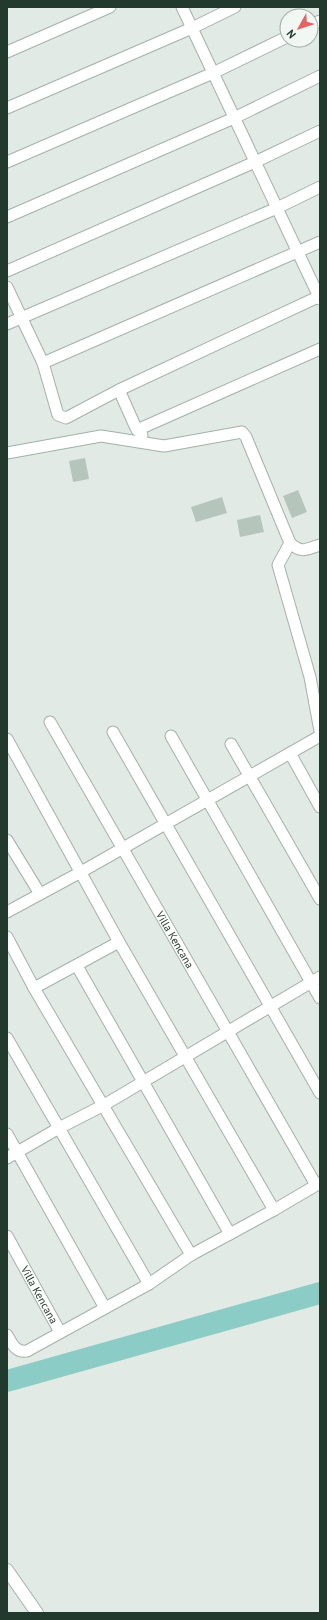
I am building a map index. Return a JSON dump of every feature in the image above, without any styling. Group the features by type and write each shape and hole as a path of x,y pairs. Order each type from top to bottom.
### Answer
{"street":[{"path":"7,52 110,7"},
{"path":"7,287 43,363 58,415 63,418 66,418 119,390 320,297 276,208 182,7"},
{"path":"7,108 192,28 235,7"},
{"path":"7,162 213,73 279,41"},
{"path":"7,217 234,118 320,76"},
{"path":"7,271 255,162 320,131"},
{"path":"7,324 276,208 320,187"},
{"path":"43,363 320,242"},
{"path":"137,430 320,349"},
{"path":"119,390 137,430 151,444"},
{"path":"7,453 101,436 164,446 178,445 242,432 246,437 290,543 298,550 302,551 320,545"},
{"path":"290,543 278,565 310,677 320,731"},
{"name":"Villa Kencana","path":"7,1335 14,1347 21,1352 27,1351 150,1284 191,1255 274,1210 318,1184 228,1033 50,722"},
{"path":"113,732 320,1093"},
{"path":"171,736 316,980 320,998"},
{"path":"7,912 81,872 122,847 320,736"},
{"path":"7,739 119,942 274,1210"},
{"path":"231,744 320,899"},
{"path":"290,753 320,807"},
{"path":"7,840 40,894"},
{"path":"7,937 34,988 191,1255"},
{"path":"34,988 119,942"},
{"path":"77,966 230,1234"},
{"path":"7,1158 59,1128 104,1105 316,980"},
{"path":"7,1038 150,1284"},
{"path":"7,1134 105,1308"},
{"name":"Villa Kencana","path":"7,1236 60,1332"},
{"path":"7,1570 37,1613"}],"building":[{"path":"85,458 89,479 73,482 69,461"},
{"path":"298,490 307,512 292,518 283,496"},
{"path":"222,497 227,513 196,522 191,507"},
{"path":"260,515 264,532 240,537 237,520"}],"waterway":[{"path":"7,1381 320,1293"}]}
